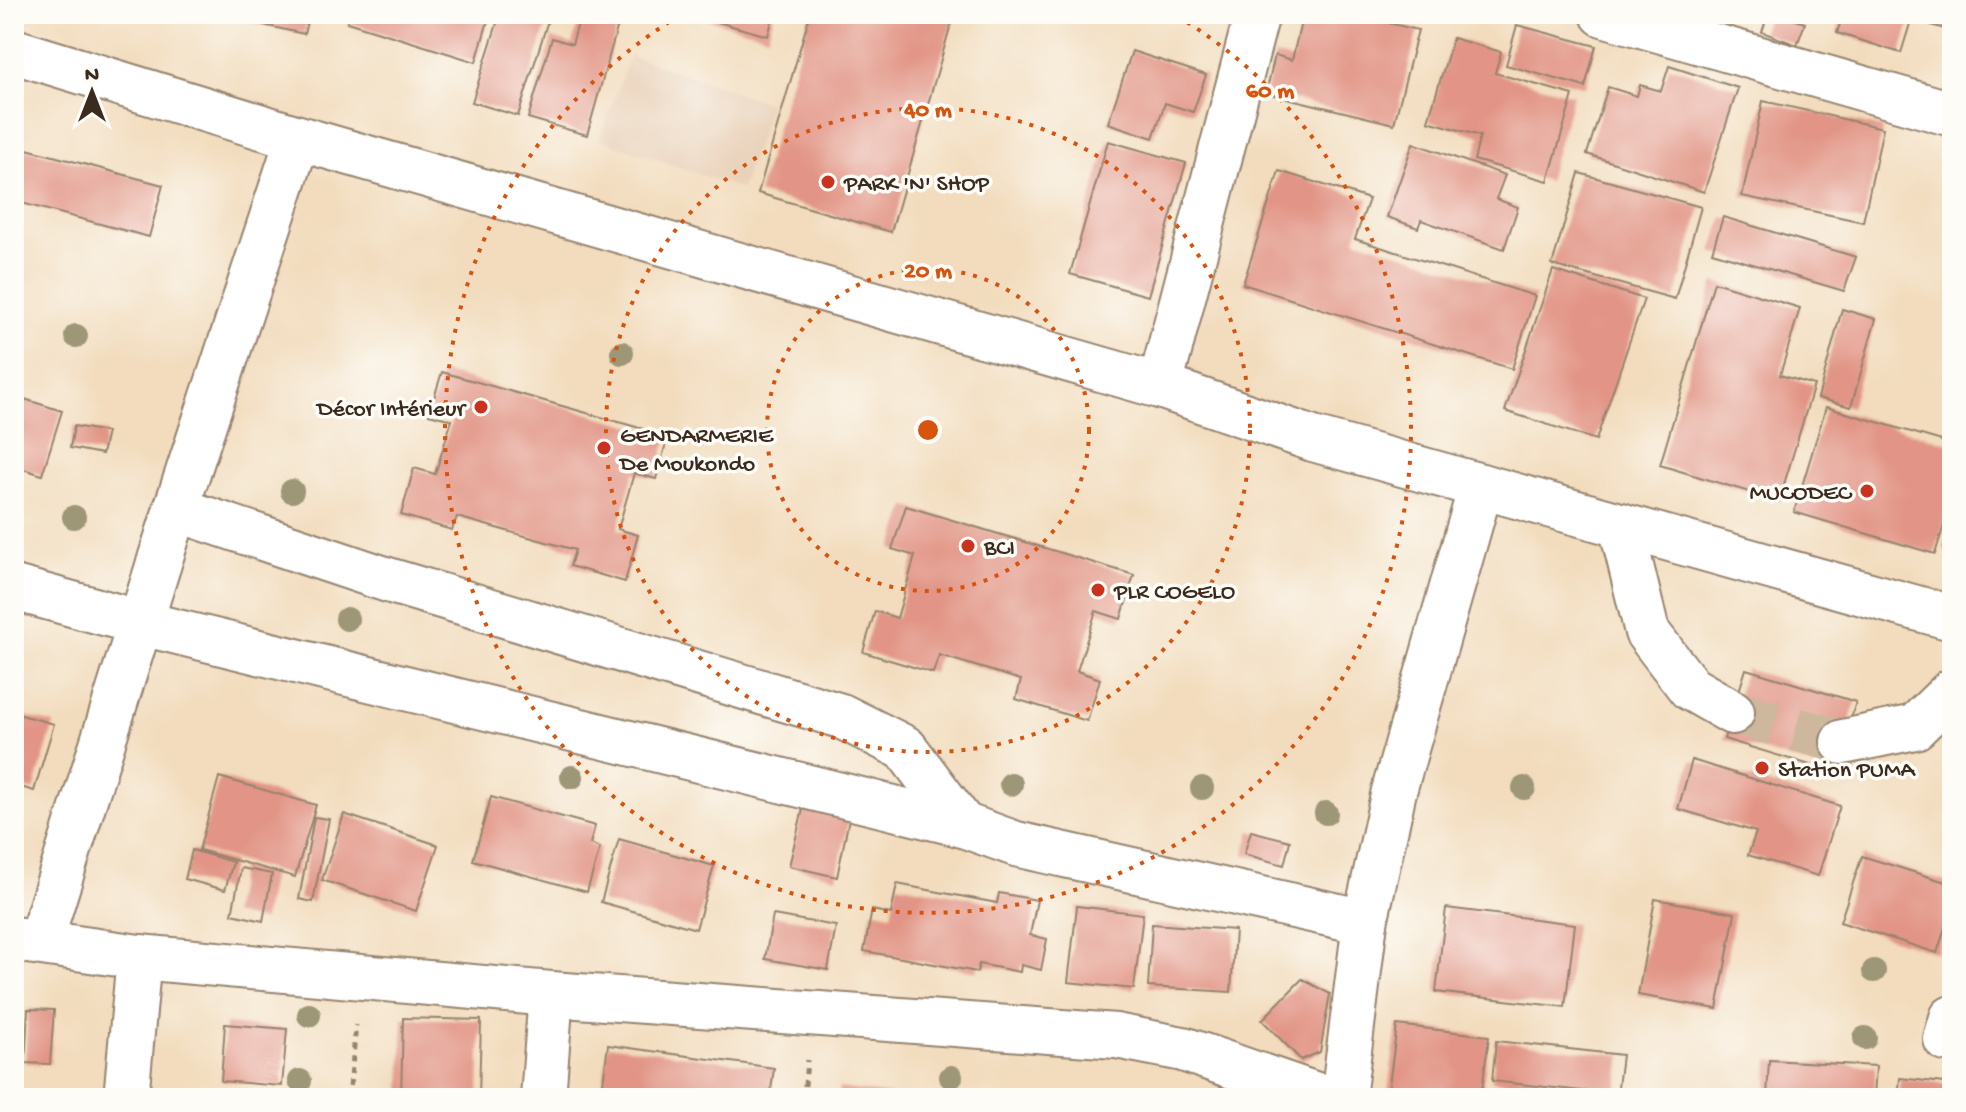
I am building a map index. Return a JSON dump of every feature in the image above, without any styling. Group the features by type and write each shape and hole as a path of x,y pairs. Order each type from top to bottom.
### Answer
{"street":[{"path":"1160,386 1257,14"},
{"path":"1603,14 1952,114"},
{"path":"14,51 298,138 1160,386 1313,439 1952,618"},
{"path":"298,138 141,623 27,940 139,957 551,994 1116,1036 1183,1049 1325,1098"},
{"path":"1343,1098 1365,922 1394,791 1481,486"},
{"path":"176,509 388,580 841,716 905,748 963,825"},
{"path":"1621,525 1647,632 1690,688 1732,712"},
{"path":"14,588 141,623 963,825 1016,844 1365,922"},
{"path":"1843,742 1915,727 1952,691"},
{"path":"126,1098 139,957"},
{"path":"543,1098 551,994"}],"path":[{"path":"349,1098 361,976"}],"shaded area":[{"path":"630,55 771,104 741,189 600,139"}],"building":[{"path":"251,14 309,14 304,34 250,22"},
{"path":"350,14 490,14 476,62 347,22"},
{"path":"500,14 550,14 518,116 472,102"},
{"path":"581,14 621,14 587,135 528,118 552,38 572,44"},
{"path":"689,14 774,14 768,36"},
{"path":"810,14 954,14 891,232 758,193"},
{"path":"1303,14 1351,14 1418,30 1394,124 1266,93 1275,55 1292,60"},
{"path":"1768,14 1805,23 1797,45 1762,32"},
{"path":"1843,14 1913,14 1901,53 1837,33"},
{"path":"1934,14 1952,14 1952,31 1931,25"},
{"path":"1517,25 1596,46 1585,87 1506,65"},
{"path":"1453,38 1501,52 1495,73 1573,95 1548,181 1474,160 1480,136 1428,121"},
{"path":"1132,51 1206,75 1193,112 1165,103 1153,138 1108,123"},
{"path":"1669,66 1738,88 1704,192 1587,154 1608,87 1637,96 1640,85 1661,91"},
{"path":"1763,101 1883,128 1863,222 1742,196"},
{"path":"1108,141 1186,163 1148,296 1070,274"},
{"path":"1413,143 1505,175 1496,199 1518,207 1504,249 1421,220 1418,228 1387,217"},
{"path":"23,148 163,185 149,237 14,201 14,182"},
{"path":"1279,171 1369,199 1355,239 1535,296 1512,369 1243,284"},
{"path":"1579,173 1701,207 1675,299 1552,265"},
{"path":"1723,217 1856,257 1844,291 1712,252"},
{"path":"1553,270 1644,299 1596,440 1505,411"},
{"path":"1714,282 1800,308 1780,375 1814,385 1779,501 1660,465"},
{"path":"1842,309 1876,319 1851,407 1818,398"},
{"path":"442,372 668,436 656,479 634,473 618,529 638,535 625,582 570,566 575,550 457,517 452,530 401,515 414,468 435,474 452,420 429,414"},
{"path":"21,398 62,411 42,475 14,466 14,421"},
{"path":"1826,407 1952,444 1952,499 1935,554 1794,512"},
{"path":"74,426 107,432 102,454 70,448"},
{"path":"906,506 1134,575 1121,619 1096,611 1077,671 1100,679 1087,721 1016,699 1021,680 939,655 933,673 863,652 875,611 897,618 915,556 892,549"},
{"path":"1952,526 1952,551 1944,549"},
{"path":"1746,669 1856,702 1833,772 1724,739"},
{"path":"14,713 54,724 34,791 14,785"},
{"path":"1692,760 1840,806 1818,876 1748,855 1756,832 1678,809"},
{"path":"219,777 316,805 295,877 199,850"},
{"path":"491,797 595,826 590,844 600,848 587,892 473,860"},
{"path":"803,809 849,819 837,877 789,866"},
{"path":"344,814 438,845 416,911 322,880"},
{"path":"314,817 329,819 313,902 299,899"},
{"path":"1251,831 1290,841 1284,865 1244,854"},
{"path":"619,839 714,866 696,929 601,902"},
{"path":"192,850 233,862 225,890 185,879"},
{"path":"1862,856 1952,884 1952,906 1937,953 1840,922"},
{"path":"241,868 272,874 263,921 232,914"},
{"path":"897,884 997,903 999,893 1037,900 1030,935 1047,939 1041,970 1021,965 1020,972 979,964 977,972 864,951 872,910 891,914"},
{"path":"1655,899 1735,913 1717,1009 1638,995"},
{"path":"1077,906 1143,914 1134,989 1068,982"},
{"path":"1446,908 1575,924 1565,1007 1436,992"},
{"path":"773,915 836,926 828,970 765,959"},
{"path":"1152,924 1235,930 1231,992 1148,987"},
{"path":"1302,979 1330,994 1320,1052 1301,1060 1262,1020"},
{"path":"28,1009 54,1010 50,1064 25,1063"},
{"path":"403,1018 481,1020 479,1098 401,1098"},
{"path":"225,1024 287,1029 282,1086 221,1081"},
{"path":"1397,1025 1489,1036 1481,1098 1427,1098 1388,1093"},
{"path":"1496,1041 1622,1055 1617,1095 1492,1081"},
{"path":"608,1045 774,1068 770,1098 601,1098"},
{"path":"1769,1060 1876,1066 1874,1098 1767,1098"},
{"path":"1900,1078 1952,1084 1952,1098 1898,1098"},
{"path":"839,1088 900,1096 900,1098 837,1098"}],"tunnel":[{"path":"1732,712 1843,742"}],"place":[{"name":"PARK 'N' SHOP","path":"828,182"},
{"name":"Décor Intérieur","path":"481,407"},
{"name":"GENDARMERIE De Moukondo","path":"604,448"},
{"name":"MUCODEC","path":"1867,491"},
{"name":"BCI","path":"968,546"},
{"name":"PLR COGELO","path":"1098,590"},
{"name":"Station PUMA","path":"1762,768"}]}
